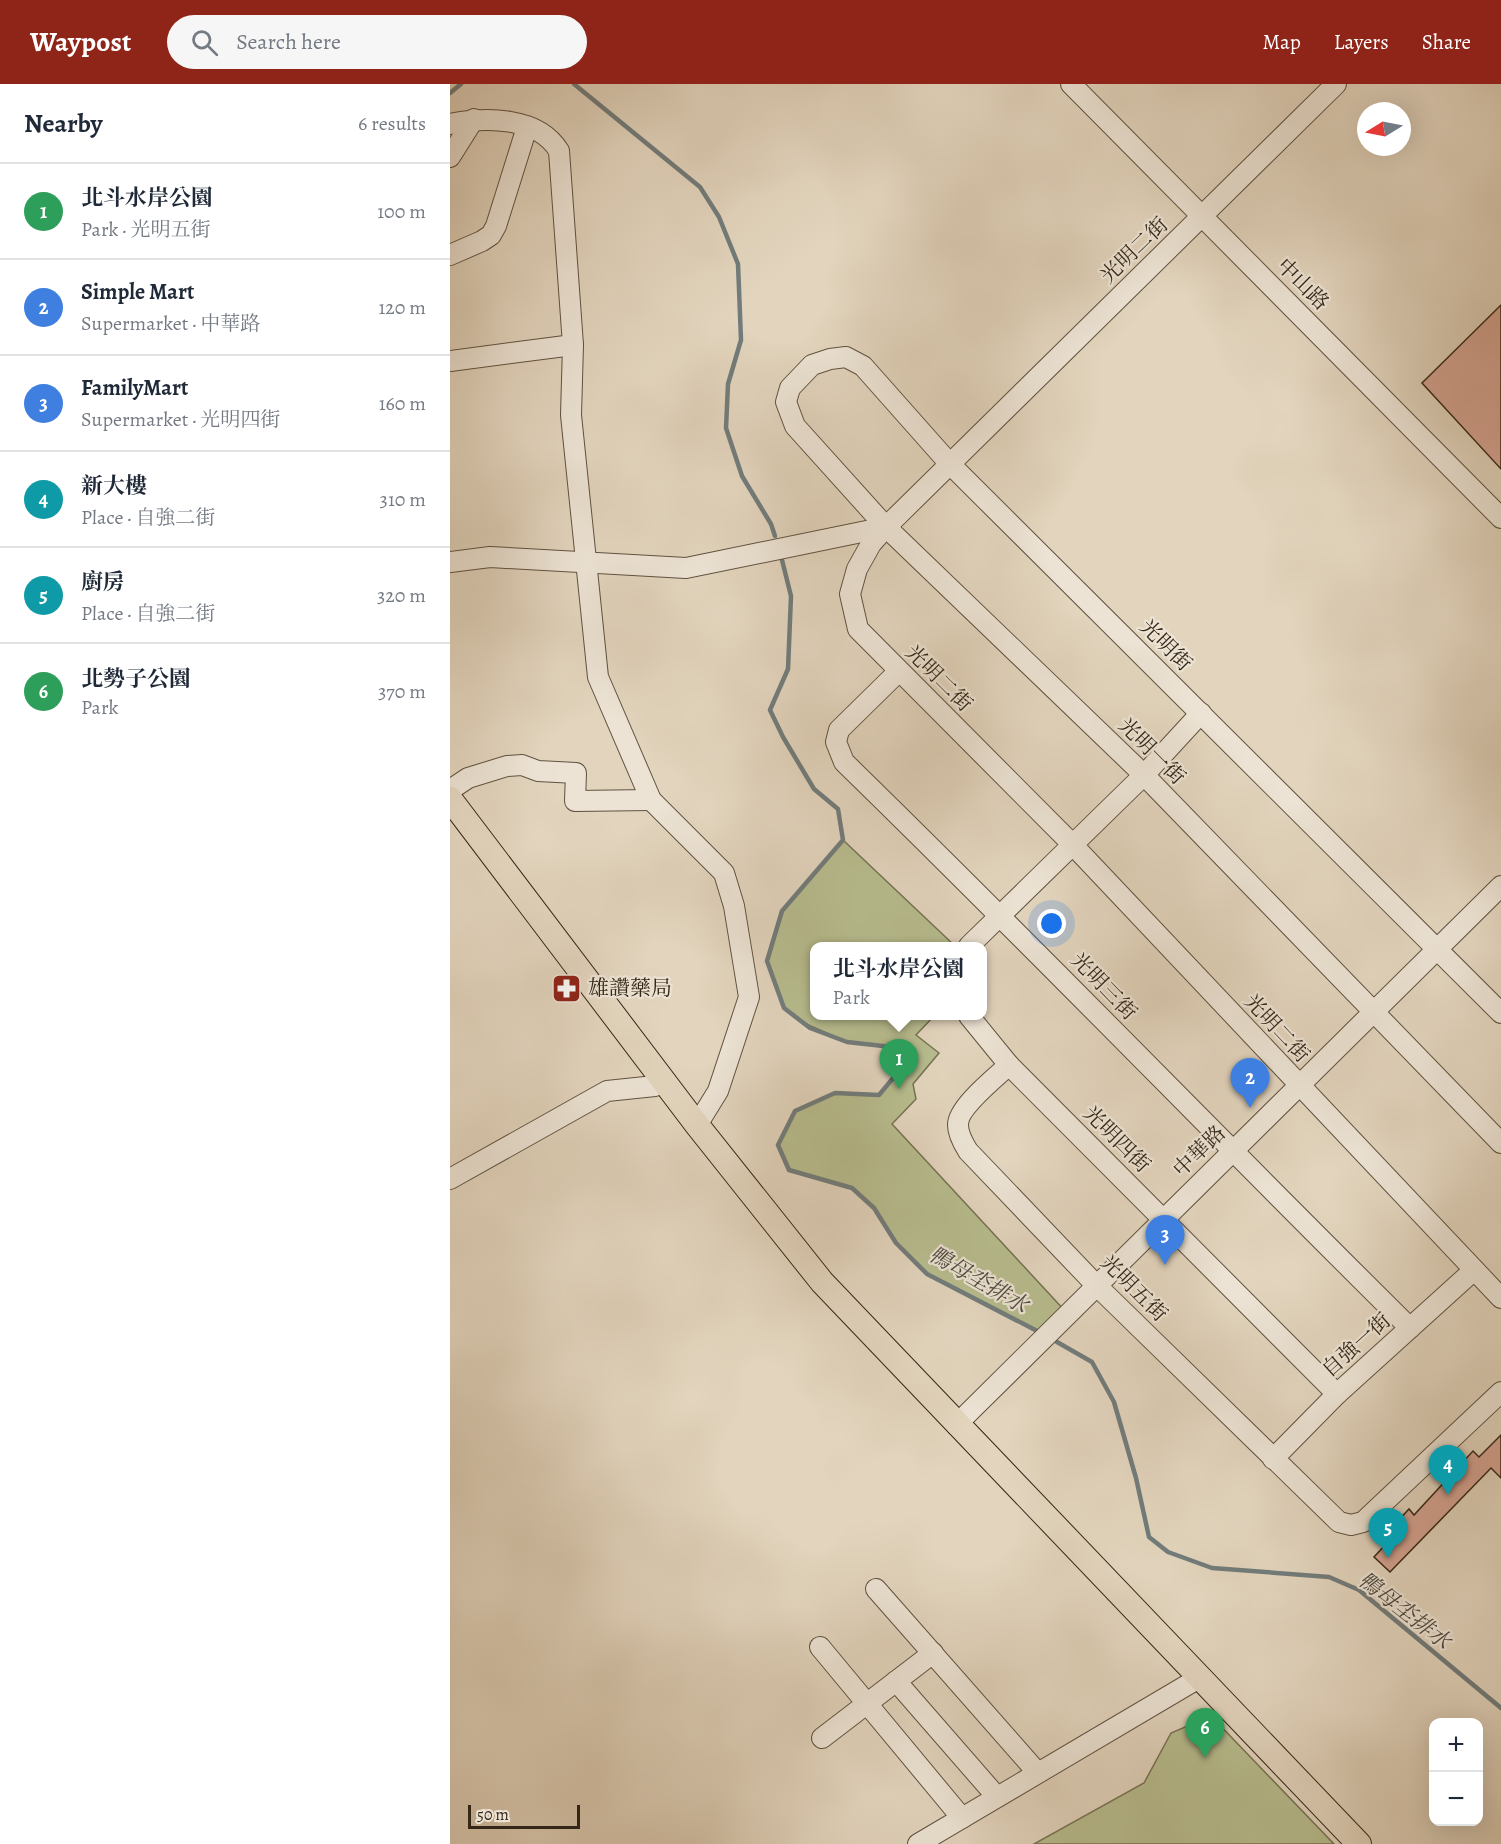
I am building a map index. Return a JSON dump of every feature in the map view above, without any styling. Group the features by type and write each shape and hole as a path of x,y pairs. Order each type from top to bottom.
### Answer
{"main road":[{"path":"450,799 697,1125 822,1282 956,1425 1359,1844"}],"street":[{"name":"中山路","path":"1071,84 1501,518"},
{"name":"光明二街","path":"1336,84 1203,218 886,526 871,544 857,568 850,594 858,629 898,672 1072,844 1501,1298"},
{"path":"450,157 474,119"},
{"path":"450,124 474,119 501,120 527,127 552,138 559,151 573,345 571,416 598,677 651,800 724,873 734,906 749,997 718,1091 697,1125"},
{"path":"450,255 491,235 527,127"},
{"path":"450,361 573,345"},
{"name":"光明街","path":"790,388 812,365 830,359 846,357 862,366 950,463 1501,1013"},
{"name":"光明一街","path":"790,388 786,402 795,426 886,526 1144,775 1501,1143"},
{"path":"450,562 490,557 686,568 886,526"},
{"name":"光明三街","path":"898,672 839,730 836,742 838,753 844,762 1001,915 1232,1152 1410,1328"},
{"path":"973,942 1144,775 1201,713"},
{"path":"450,790 468,778 507,766 522,765 538,771 576,773 575,801 651,800"},
{"name":"中華路","path":"956,1425 1501,886"},
{"name":"光明四街","path":"972,1020 1009,1065 1337,1394"},
{"name":"光明五街","path":"1009,1065 963,1110 957,1123 961,1139 968,1150 1096,1285 1338,1522 1352,1525 1363,1522 1501,1392"},
{"path":"450,1179 607,1091 655,1086 663,1080"},
{"name":"自強一街","path":"1273,1459 1337,1394 1474,1270"},
{"path":"876,1588 1037,1772"},
{"path":"820,1647 962,1818"},
{"path":"822,1738 933,1653"},
{"path":"918,1844 1199,1678"},
{"path":"896,1681 997,1797"}],"green space":[{"path":"843,840 951,942 810,942 810,1020 930,1020 916,1035 939,1053 913,1084 916,1099 892,1124 1066,1312 1044,1334 927,1274 897,1244 873,1207 852,1188 789,1170 778,1145 796,1111 835,1093 879,1095 894,1077 892,1047 847,1042 804,1023 784,1008 767,961 782,911"},
{"path":"1211,1716 1334,1844 1034,1844 1144,1783 1171,1733"}],"building":[{"path":"1501,305 1501,469 1422,383"},
{"path":"1501,1435 1501,1478 1491,1468 1390,1572 1374,1557 1401,1528 1396,1523 1409,1509 1414,1515 1473,1451 1479,1457"}],"waterway":[{"name":"鴨母坔排水","path":"450,93 461,84"},
{"name":"鴨母坔排水","path":"574,84 700,187 719,217 738,264 741,340 728,384 726,428 742,476 771,524 775,536"},
{"name":"鴨母坔排水","path":"782,560 791,596 788,669 770,710 814,789 838,809 843,840 782,911 767,961 784,1008 810,1028 847,1042 892,1047 894,1077 879,1095 835,1093 795,1111 778,1145 789,1170 852,1188 874,1208 896,1243 927,1274 1041,1333"},
{"name":"鴨母坔排水","path":"1057,1342 1092,1362 1114,1402 1136,1478 1149,1537 1168,1552 1212,1568 1329,1577 1359,1590 1501,1708"}],"place":[{"name":"雄讚藥局","path":"567,988"},
{"name":"北斗水岸公園","path":"899,1089"},
{"name":"Simple Mart","path":"1250,1108"},
{"name":"FamilyMart","path":"1165,1265"},
{"name":"新大樓","path":"1448,1495"},
{"name":"廚房","path":"1388,1558"},
{"name":"北勢子公園","path":"1205,1758"}]}
